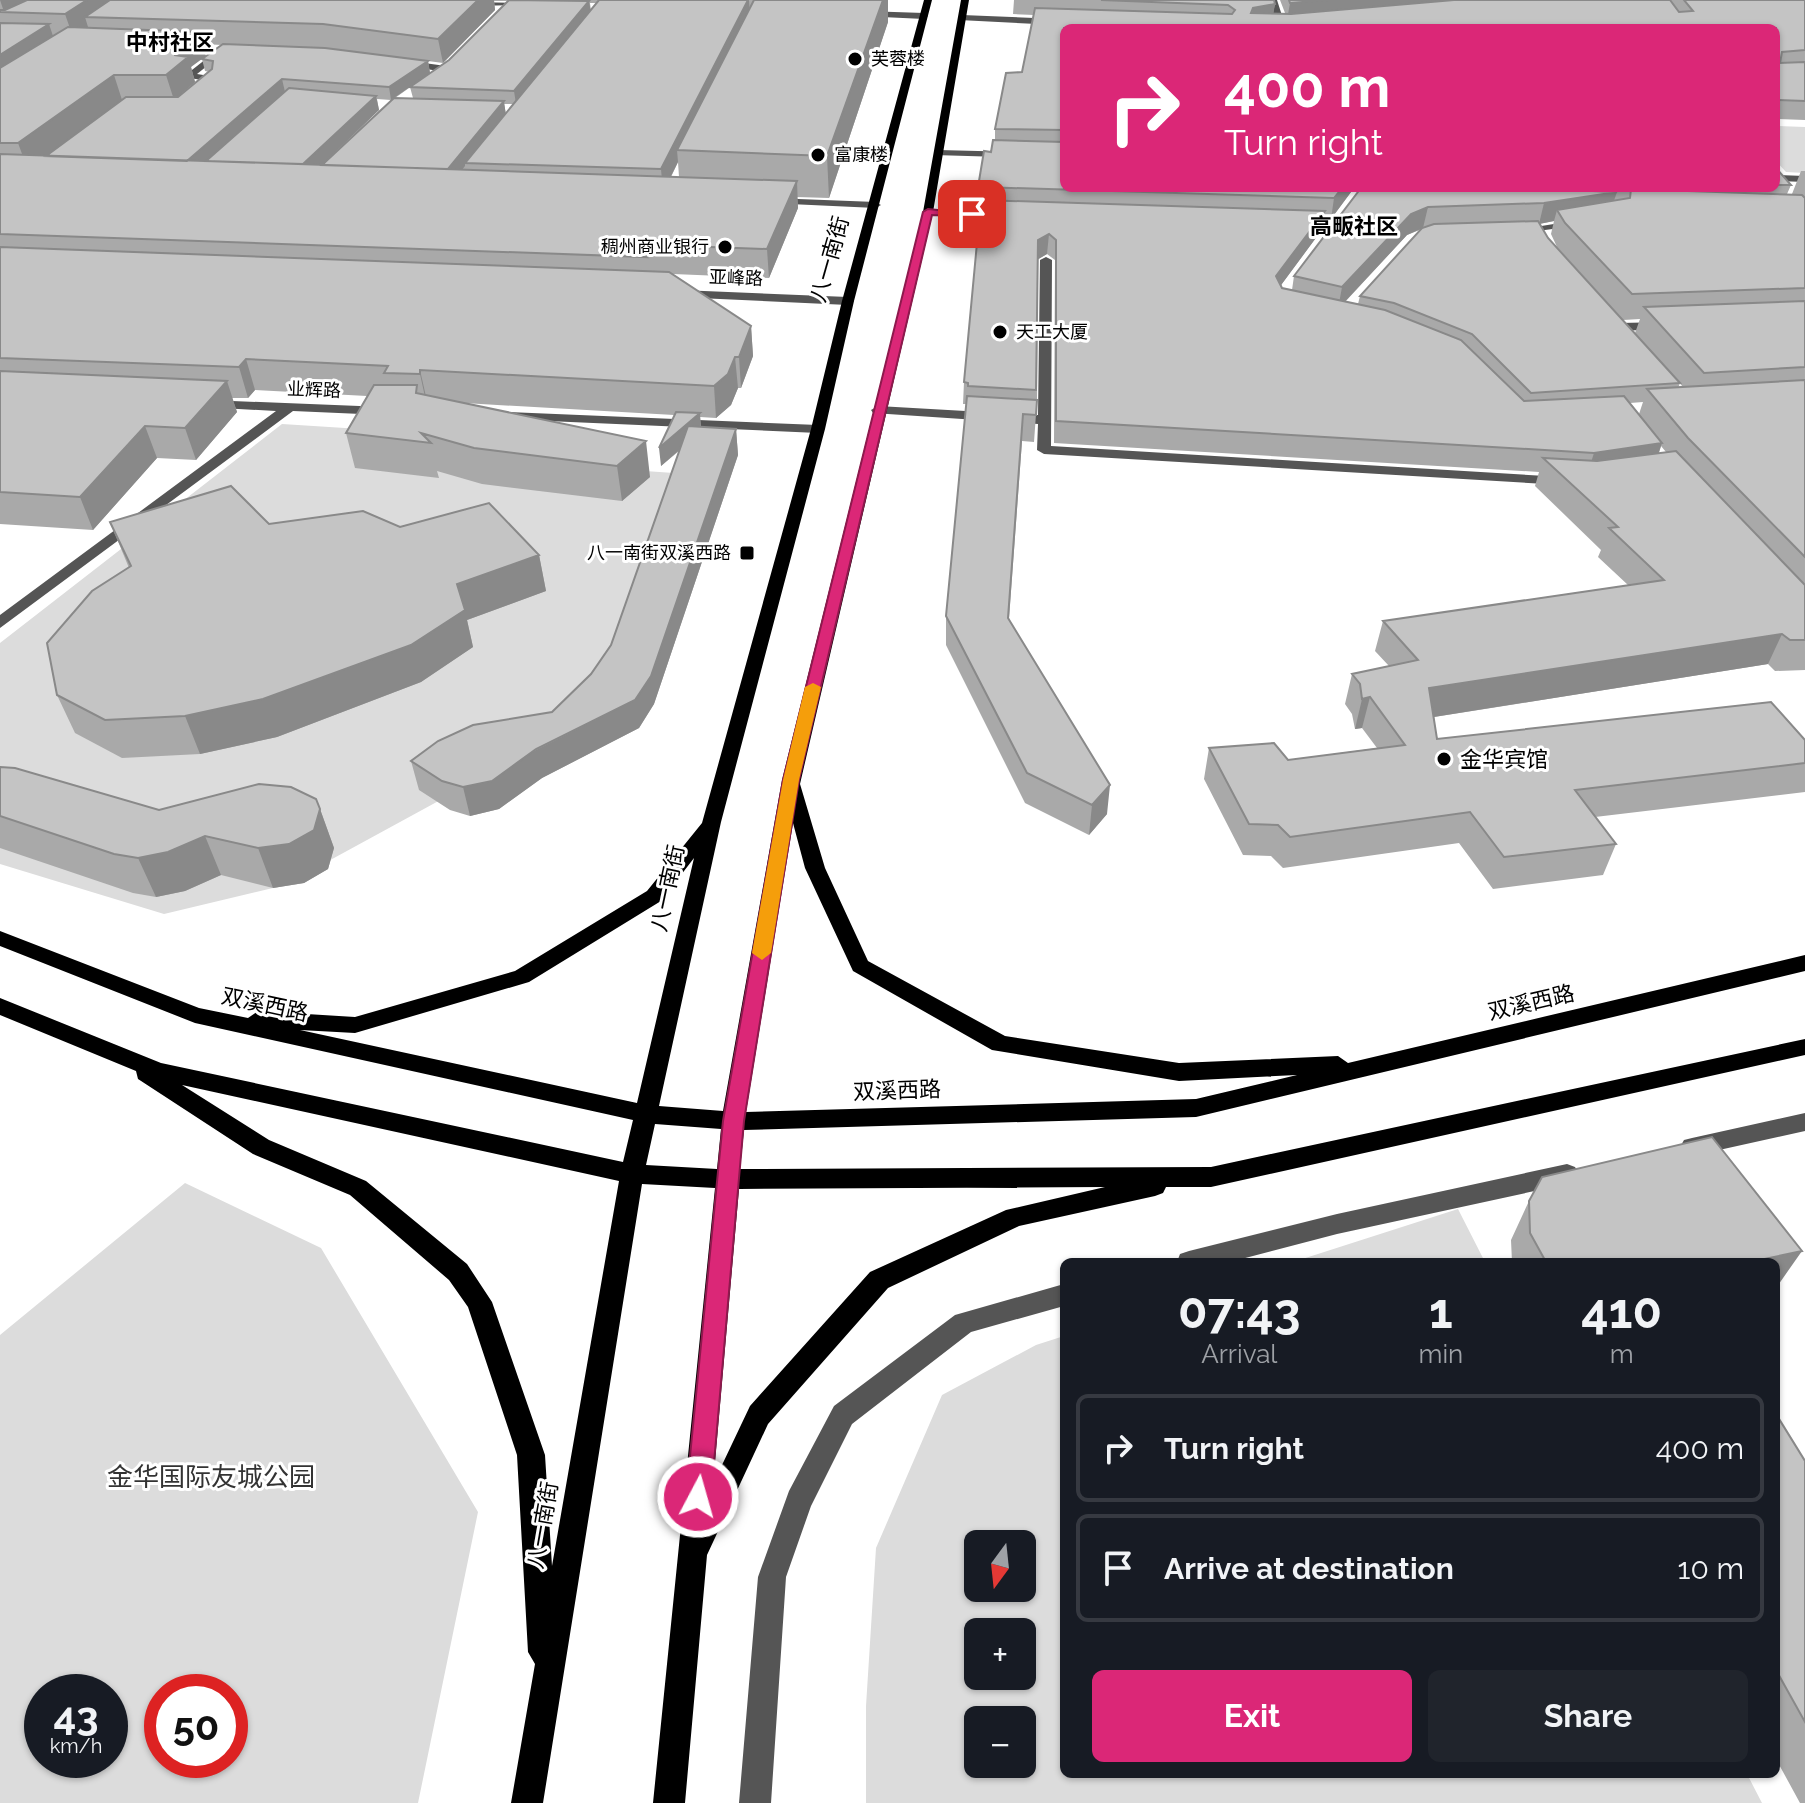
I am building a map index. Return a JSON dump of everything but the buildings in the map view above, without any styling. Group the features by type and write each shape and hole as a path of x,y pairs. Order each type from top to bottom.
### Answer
{"main road":[{"path":"669,1803 733,1121 791,780 928,212 965,0"},
{"name":"八一南街","path":"527,1803 632,1174 712,822 818,429 848,301 926,8"},
{"path":"791,780 815,868 860,966 1000,1044 1179,1072 1386,1063"},
{"path":"195,1015 355,1025 522,977 654,896 712,822"},
{"name":"双溪西路","path":"0,938 195,1015 648,1114 733,1121 1196,1108 1805,963"},
{"path":"0,1006 106,1047 157,1071 632,1174 729,1179 1194,1178"},
{"path":"106,1047 261,1147 358,1188 458,1272 479,1302 531,1455 545,1688"},
{"path":"692,1557 759,1415 879,1280 1015,1217 1805,1047"}],"street":[{"path":"1273,0 1280,24"},
{"path":"462,3 540,5"},
{"path":"498,15 508,5"},
{"path":"854,14 926,8"},
{"path":"962,18 1077,23"},
{"path":"208,50 238,51"},
{"path":"188,97 211,77 188,77 223,50"},
{"path":"433,78 456,58"},
{"path":"387,61 446,69"},
{"path":"938,153 1060,156"},
{"path":"1780,185 1805,179"},
{"path":"759,201 876,205"},
{"path":"928,212 1020,215"},
{"path":"1498,232 1542,235 1594,221"},
{"path":"1046,260 1044,450 1572,482"},
{"name":"亚峰路","path":"661,293 848,301"},
{"path":"1609,316 1630,338"},
{"path":"1619,327 1681,325"},
{"name":"业辉路","path":"198,403 400,412"},
{"path":"0,623 290,407"},
{"path":"878,410 1045,420"},
{"path":"493,416 818,429"},
{"path":"1665,1152 1805,1122"},
{"path":"1205,1258 1337,1224 1587,1169"},
{"path":"755,1803 772,1577 799,1501 843,1415 964,1323 1060,1296"}],"green space":[{"path":"1780,126 1805,127 1805,173 1786,172 1780,165"},
{"path":"282,424 517,439 645,471 717,476 642,690 312,870 273,888 164,914 0,864 0,643"},
{"name":"金华国际友城公园","path":"185,1183 321,1248 478,1512 418,1803 0,1803 0,1335"},
{"path":"1458,1209 1483,1258 1305,1258"},
{"path":"1060,1337 1060,1778 1749,1778 1762,1803 866,1803 866,1706 876,1548 942,1395 1036,1345"}],"slow traffic":[{"path":"762,953 791,780 813,687"}],"place":[{"name":"芙蓉楼","path":"855,59"},
{"name":"富康楼","path":"818,155"},
{"name":"稠州商业银行","path":"725,247"},
{"name":"天工大厦","path":"1000,332"},
{"name":"八一南街双溪西路","path":"747,553"},
{"name":"金华宾馆","path":"1444,759"}],"district":[{"name":"中村社区","path":"170,42"},
{"name":"高畈社区","path":"1354,226"}],"route":[{"path":"698,1497 733,1121 791,780 928,212 972,214"}]}
